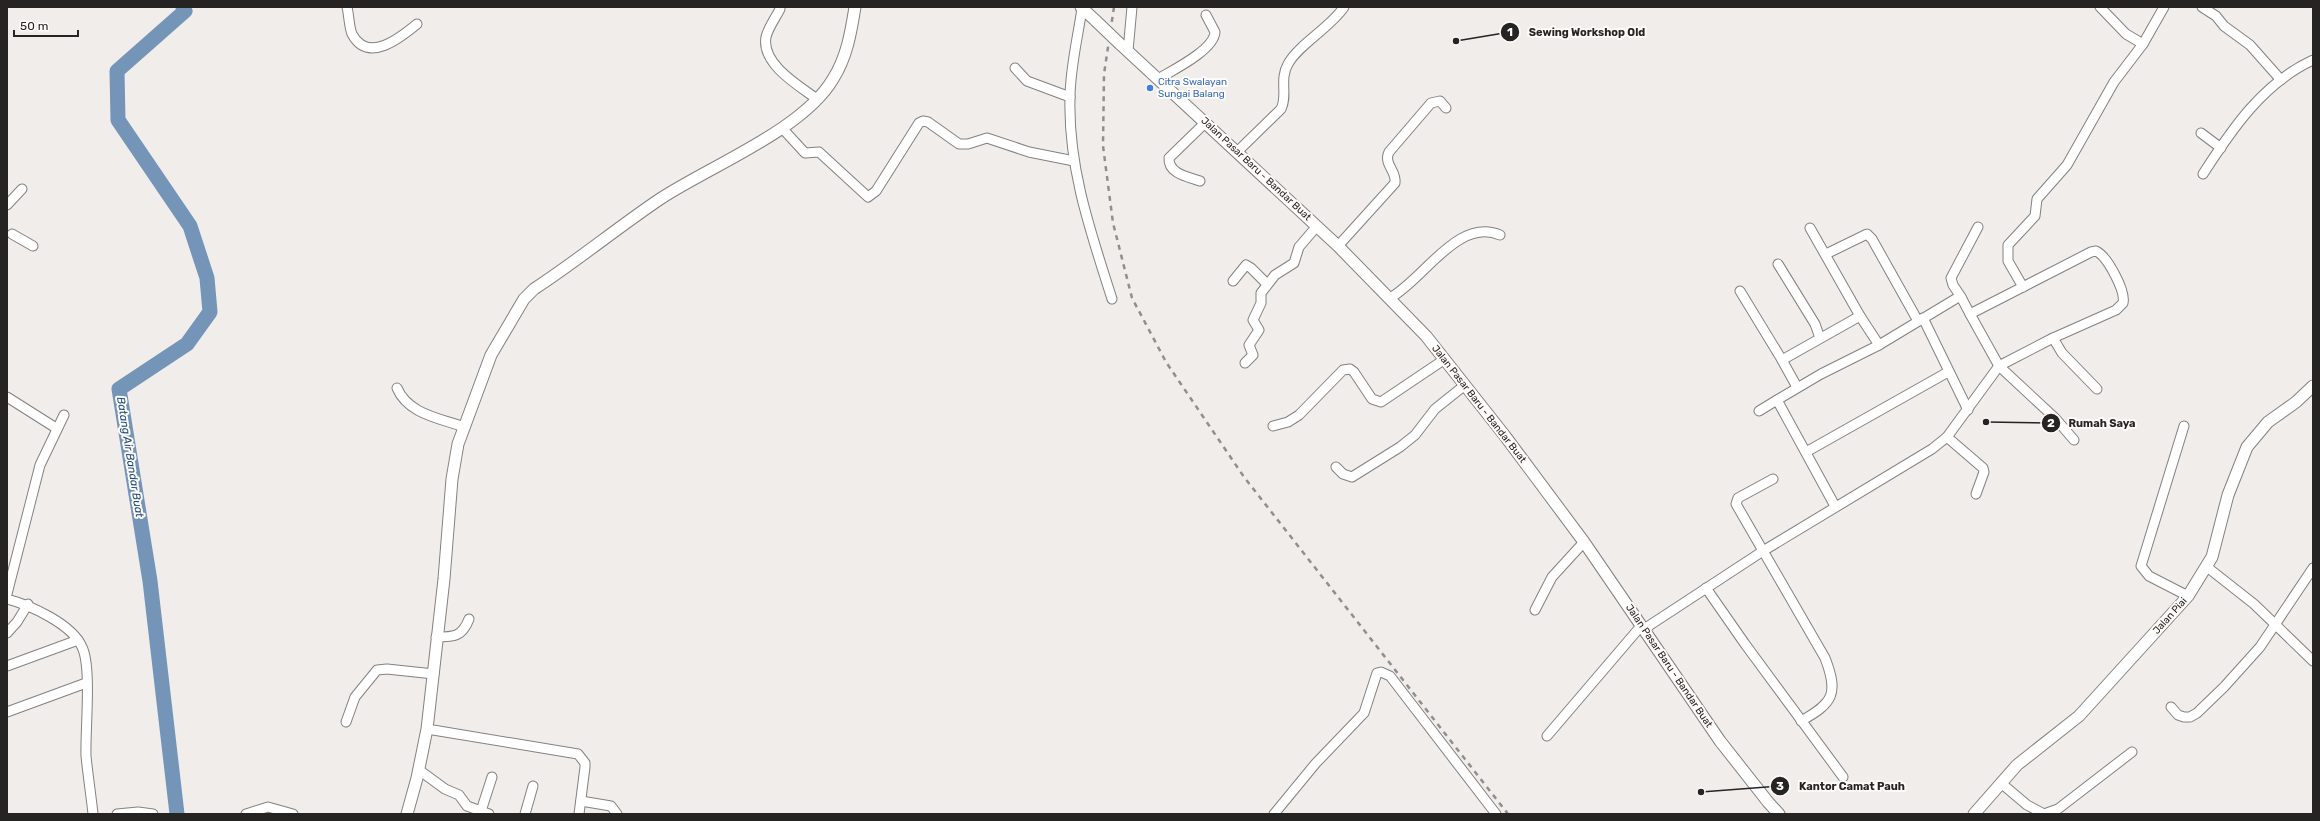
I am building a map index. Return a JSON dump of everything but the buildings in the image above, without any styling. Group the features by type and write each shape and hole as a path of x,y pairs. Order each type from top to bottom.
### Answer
{"street":[{"path":"347,7 352,33 358,43 372,49 386,45 417,24"},
{"path":"407,814 419,770 427,729 434,674 436,637 444,579 452,479 458,444 494,348 524,299 534,289 660,200 782,128 817,99 833,80 845,54 855,7"},
{"path":"1082,7 1070,97 1074,162 1083,207 1112,299"},
{"name":"Jalan Pasar Baru - Bandar Buat","path":"1082,7 1338,246 1390,298 1445,359 1584,542 1741,769 1779,814"},
{"path":"1124,47 1132,7"},
{"path":"1238,151 1281,109 1283,105 1283,79 1288,64 1344,7"},
{"path":"2100,7 2126,34 2142,44"},
{"path":"2023,287 2008,261 2008,245 2035,216 2037,199 2067,165 2114,82 2142,44 2164,7"},
{"path":"2202,7 2216,16 2224,26 2250,45 2281,80"},
{"path":"780,9 766,37 768,52 775,65 787,77 817,99"},
{"path":"1158,78 1188,62 1213,39 1215,32 1206,15"},
{"path":"2203,174 2244,113 2281,80 2313,60"},
{"path":"1014,68 1026,81 1070,97"},
{"path":"1338,246 1395,183 1395,176 1386,157 1389,152 1432,103 1440,101 1446,108"},
{"path":"782,128 805,153 819,152 868,197 876,191 919,123 923,121 962,145 987,138 1044,156 1074,162"},
{"path":"1200,181 1174,171 1169,164 1174,152 1206,122"},
{"path":"2201,133 2221,148"},
{"path":"7,205 22,189"},
{"path":"1245,363 1253,355 1249,345 1259,330 1253,320 1261,304 1261,293 1267,284 1278,273 1294,263 1299,248 1317,226"},
{"path":"1978,227 1952,278 1953,286 1961,297 1998,366 2055,418 2074,440"},
{"path":"1810,228 1860,316 1879,345"},
{"path":"1390,298 1468,234 1484,231 1500,234"},
{"path":"9,234 33,246"},
{"path":"1826,254 1867,234 1872,239 1920,319 1968,410"},
{"path":"1547,736 1643,628 1763,550 1835,506 1875,485 1932,449 1947,438 1998,366 2053,338 2093,321 2122,306 2123,294 2104,257 2096,251 2091,252 1970,314"},
{"path":"1778,264 1814,324 1820,338"},
{"path":"1233,281 1246,265 1267,284"},
{"path":"1740,291 1797,387"},
{"path":"1759,411 1797,387 1879,345 1920,319 1961,297"},
{"path":"1782,360 1860,316"},
{"path":"2053,338 2062,353 2096,389"},
{"path":"1273,426 1288,422 1299,415 1343,370 1350,369 1354,372 1372,399 1381,402 1445,359"},
{"path":"1806,452 1948,372"},
{"path":"1336,467 1343,474 1352,476 1370,466 1414,435 1435,409 1465,385"},
{"name":"Jalan Piai","path":"1974,814 2017,765 2079,716 2188,596 2207,567 2228,495 2247,447 2268,422 2296,402 2313,386"},
{"path":"397,388 401,397 415,410 464,427"},
{"path":"7,397 56,428"},
{"path":"1777,400 1835,506"},
{"path":"7,594 34,482 56,428 64,415"},
{"path":"2184,426 2141,566 2149,576 2188,596"},
{"path":"1947,438 1983,468 1984,472 1976,494"},
{"path":"1773,479 1736,501 1825,658 1831,673 1831,692 1829,700 1820,710 1801,721"},
{"path":"1535,610 1552,577 1584,542"},
{"path":"2207,567 2244,596 2313,661"},
{"path":"2171,707 2184,718 2197,713 2260,647 2313,568"},
{"path":"1706,588 1843,777"},
{"path":"7,598 28,604 64,628 78,640 85,656 86,756 93,814"},
{"path":"7,633 17,622 28,604"},
{"path":"436,637 460,633 465,630 469,619"},
{"path":"7,666 78,640"},
{"path":"346,722 355,697 377,670 387,669 434,674"},
{"path":"1274,814 1307,773 1364,713 1371,686 1377,673 1381,672 1390,676 1496,814"},
{"path":"7,712 86,683"},
{"path":"427,729 578,754 585,763 579,814"},
{"path":"2001,783 2027,805 2044,814 2058,809 2132,752"},
{"path":"419,770 445,789 459,795 467,806 485,813 492,777"},
{"path":"525,814 533,786"},
{"path":"581,801 611,806 616,814"},
{"path":"246,814 268,807 293,814"},
{"path":"117,814 138,812 153,814"}],"waterway":[{"name":"Batang Air Bandar Buat","path":"177,814 150,581 119,389 187,344 210,312 207,278 190,226 118,120 117,71 185,11 183,7"}],"railway":[{"path":"1114,7 1104,74 1103,146 1113,223 1132,298 1166,362 1244,477 1508,814"}],"place":[{"name":"Sewing Workshop Old","path":"1456,41"},
{"name":"Citra Swalayan Sungai Balang","path":"1150,88"},
{"name":"Rumah Saya","path":"1986,422"},
{"name":"Kantor Camat Pauh","path":"1701,792"}]}
